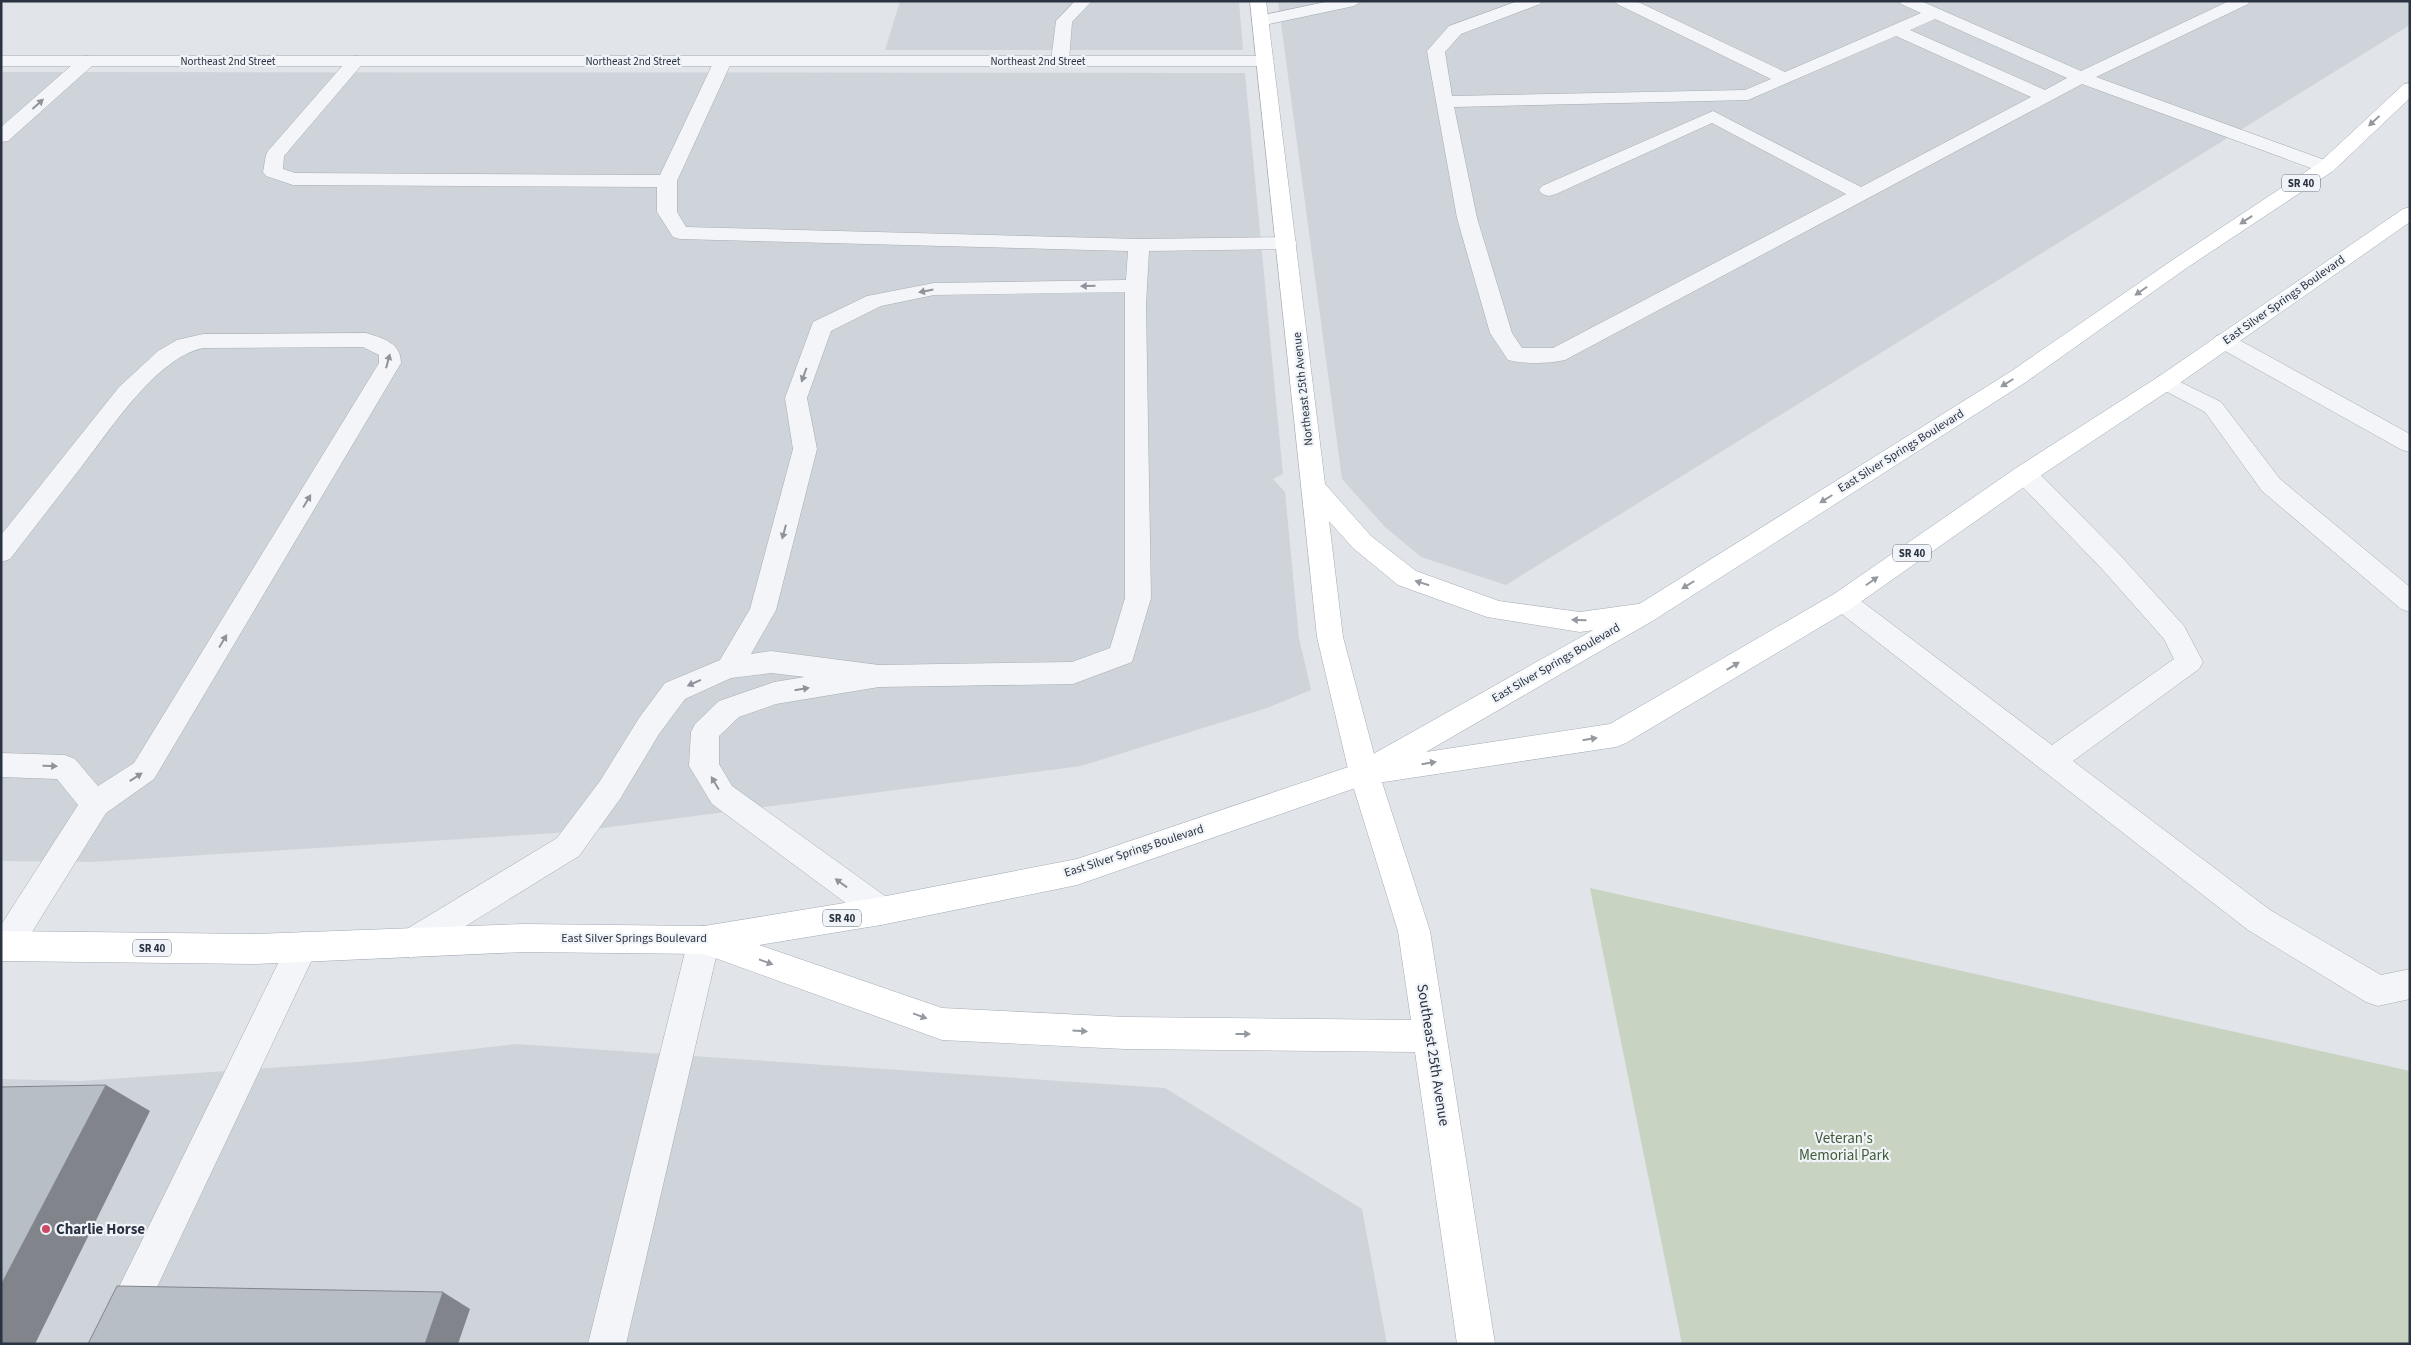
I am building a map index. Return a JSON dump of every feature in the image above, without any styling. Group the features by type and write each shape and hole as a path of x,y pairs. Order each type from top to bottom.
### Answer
{"main road":[{"name":"Northeast 25th Avenue","path":"1258,1 1287,243 1330,637 1364,773"},
{"name":"East Silver Springs Boulevard","path":"1364,773 1644,613 2018,376 2181,263 2326,167 2410,88"},
{"name":"East Silver Springs Boulevard","path":"4,946 255,949 524,938 704,940 881,911 1077,872 1364,773 1616,735 1843,601 2025,474 2166,382 2410,213"},
{"path":"1313,486 1362,542 1406,578 1462,596 1496,610 1580,622 1644,613"},
{"name":"Southeast 25th Avenue","path":"1364,773 1414,931 1476,1344"},
{"path":"704,940 942,1024 1125,1033 1431,1036"}],"street":[{"path":"1060,62 1064,21 1084,1"},
{"path":"1260,21 1354,1"},
{"path":"1534,1 1455,30 1436,51 1444,102 1468,218 1501,333 1516,355 1557,355 2045,97 2242,1"},
{"path":"1623,1 1785,79"},
{"path":"1907,1 2082,78 2326,167"},
{"path":"1444,102 1748,95 1935,13"},
{"path":"1896,30 2045,97"},
{"name":"Northeast 2nd Street","path":"1,61 1265,62"},
{"path":"1,137 87,61"},
{"path":"356,61 275,155 273,172 294,179 667,181"},
{"path":"723,61 667,181 667,212 680,233 1139,245 1287,243"},
{"path":"1708,95 1713,116 1860,194"},
{"path":"1549,190 1713,116"},
{"path":"411,943 568,847 610,790 649,726 675,691 730,667 771,662 879,676 1073,673 1122,655 1138,598 1135,305 1139,245"},
{"path":"730,667 763,610 805,449 796,398 822,327 875,301 934,289 1137,286"},
{"path":"1,553 127,392 166,356 185,345 203,341 366,340 379,345 390,353 390,363 144,771 95,804 4,946"},
{"path":"2224,341 2410,444"},
{"path":"2166,382 2213,407 2271,484 2410,602"},
{"path":"2025,474 2111,562 2175,633 2189,662 2052,761"},
{"path":"1843,601 2259,920 2378,991 2410,984"},
{"path":"879,676 774,693 730,709 704,732 704,766 722,795 881,911"},
{"path":"1,765 65,767 95,804"},
{"path":"608,1344 704,940"},
{"path":"110,1344 302,947"}],"shaded area":[{"path":"900,1 1239,1 1243,50 885,50"},
{"path":"1278,1 2410,1 2410,25 1506,585 1421,557 1385,527 1342,479"},
{"path":"1,72 1245,73 1283,474 1273,479 1285,492 1299,638 1311,690 1267,708 1081,766 572,832 92,862 1,861"},
{"path":"516,1044 1165,1088 1362,1209 1387,1344 1,1344 1,1079 80,1081 358,1062"}],"green space":[{"name":"Veteran's Memorial Park","path":"1590,888 2410,1071 2410,1344 1682,1344"}],"building":[{"path":"106,1085 1,1285 1,1087"},
{"path":"117,1286 443,1292 425,1344 88,1344"}],"place":[{"name":"Charlie Horse","path":"46,1229"}]}
